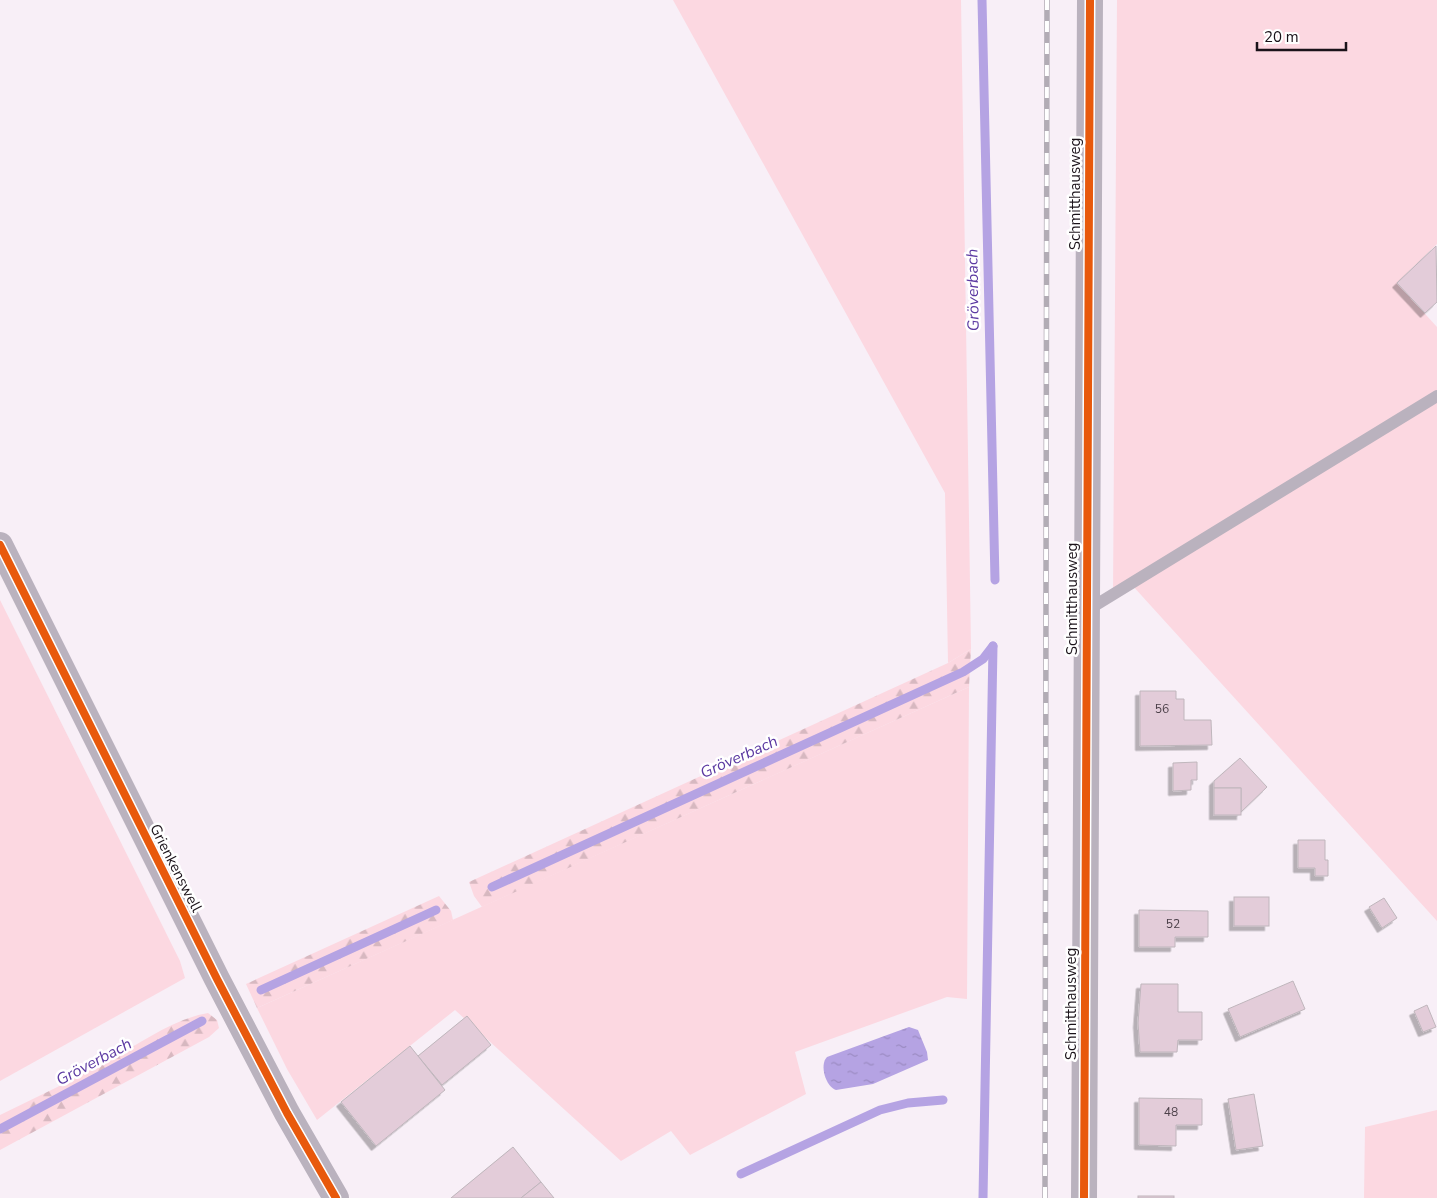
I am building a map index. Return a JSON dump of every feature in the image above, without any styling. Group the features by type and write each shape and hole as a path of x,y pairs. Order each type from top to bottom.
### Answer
{"street":[{"name":"Schmitthausweg","path":"1084,1198 1090,0"},
{"name":"Grienkenswell","path":"0,545 216,979 287,1113 336,1198"}],"lane":[{"path":"1086,611 1437,396"}],"green space":[{"path":"673,0 961,0 971,649 948,663 945,493"},
{"path":"1117,0 1437,0 1437,244 1397,283 1437,327 1437,921 1132,585 1113,596"},
{"path":"0,600 180,961 185,978 0,1081"},
{"path":"971,649 969,687 482,907 474,896 469,882 948,663"},
{"path":"969,687 967,999 947,997 795,1052 806,1094 690,1155 671,1131 621,1161 455,1010 317,1120 287,1069 257,1008"},
{"path":"439,896 451,911 453,920 257,1008 246,984"},
{"path":"208,1013 217,1020 219,1028 209,1037 0,1150 0,1115 110,1060 182,1020"},
{"path":"1437,1110 1437,1198 1364,1198 1365,1127"}],"water":[{"path":"909,1027 918,1030 927,1052 928,1060 873,1084 836,1090 829,1085 824,1070 827,1057"}],"building":[{"path":"1436,246 1437,302 1425,313 1397,283"},
{"path":"1140,691 1176,691 1176,699 1184,699 1184,720 1211,720 1212,745 1140,746"},
{"path":"1240,758 1267,787 1241,812 1241,788 1214,788 1214,781"},
{"path":"1197,762 1197,780 1191,780 1191,790 1173,791 1173,763"},
{"path":"1214,788 1241,788 1241,815 1214,815"},
{"path":"1298,840 1325,840 1325,860 1328,860 1328,876 1315,876 1315,868 1298,868"},
{"path":"1234,897 1269,897 1269,926 1234,926"},
{"path":"1384,898 1397,918 1382,928 1369,907"},
{"path":"1139,910 1208,911 1208,937 1175,937 1175,947 1139,947"},
{"path":"1293,981 1305,1009 1240,1037 1228,1009"},
{"path":"1141,984 1178,984 1178,1012 1202,1012 1202,1040 1178,1040 1177,1052 1140,1052 1138,1023"},
{"path":"1427,1005 1436,1027 1423,1032 1414,1011"},
{"path":"467,1016 491,1045 442,1085 418,1056"},
{"path":"410,1046 445,1090 376,1146 341,1102"},
{"path":"1254,1094 1263,1146 1236,1150 1228,1099"},
{"path":"1139,1098 1202,1099 1202,1125 1176,1125 1176,1146 1139,1145"},
{"path":"513,1147 541,1182 521,1198 451,1198"},
{"path":"541,1182 554,1198 521,1198"},
{"path":"1138,1196 1174,1196 1174,1198 1138,1198"}],"waterway":[{"name":"Gröverbach","path":"982,0 995,580"},
{"name":"Gröverbach","path":"492,887 963,672 983,659 993,646"},
{"path":"983,1198 993,646"},
{"name":"Gröverbach","path":"261,990 436,910"},
{"name":"Gröverbach","path":"0,1129 202,1021"},
{"path":"741,1174 880,1110 908,1103 943,1100"}],"railway":[{"path":"1045,1198 1047,0"}],"cycle path":[{"path":"1084,1198 1090,0"},
{"path":"0,545 217,979 287,1113 336,1198"}]}
